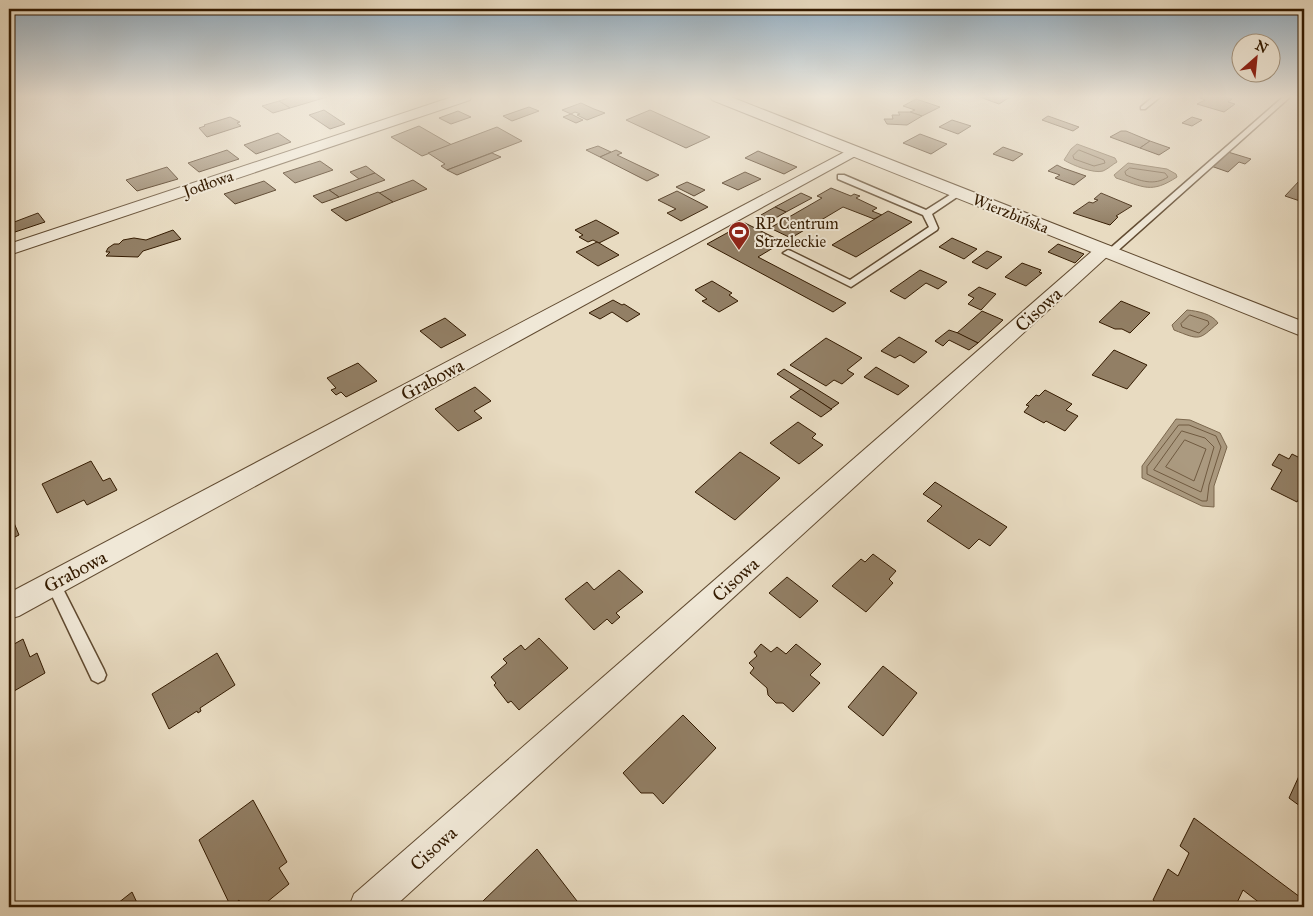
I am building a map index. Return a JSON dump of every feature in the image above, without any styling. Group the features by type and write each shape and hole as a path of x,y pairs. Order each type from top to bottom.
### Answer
{"street":[{"name":"Jodłowa","path":"9,250 337,140"},
{"name":"Wierzbińska","path":"825,140 1304,330"},
{"name":"Grabowa","path":"9,607 854,151"},
{"name":"Cisowa","path":"366,907 1107,252"}],"lane":[{"path":"1107,252 1237,140"},
{"path":"788,253 851,284 934,228 927,213 841,177"},
{"path":"927,213 959,193"},
{"path":"53,583 98,675"}],"water":[{"path":"1077,144 1115,158 1117,162 1099,172 1064,160 1071,149"},
{"path":"1128,163 1167,169 1176,174 1177,177 1154,187 1141,186 1116,178 1114,175"},
{"path":"1187,310 1208,315 1218,323 1198,337 1189,336 1174,330 1172,325"},
{"path":"1176,419 1190,420 1220,433 1227,447 1214,486 1214,507 1202,506 1142,478 1142,466"}],"building":[{"path":"259,140 288,140 291,142 256,154 244,145"},
{"path":"395,140 443,140 452,145 422,156"},
{"path":"463,140 522,141 447,170 441,166 445,164 428,153"},
{"path":"668,140 704,140 686,148"},
{"path":"909,140 936,140 947,144 931,154 903,143"},
{"path":"1117,140 1150,141 1140,148"},
{"path":"1150,141 1170,148 1159,155 1140,148"},
{"path":"598,146 611,152 600,157 586,150"},
{"path":"1003,147 1023,154 1013,161 993,154"},
{"path":"227,150 239,159 199,172 188,163"},
{"path":"616,150 622,153 617,155 659,175 647,181 600,157"},
{"path":"758,151 797,167 784,174 745,158"},
{"path":"1228,152 1251,159 1245,164 1239,162 1228,172 1211,166"},
{"path":"492,153 501,157 457,175 447,170"},
{"path":"320,161 333,170 295,183 283,173"},
{"path":"1057,165 1086,176 1074,185 1055,178 1060,175 1048,171"},
{"path":"366,166 375,173 359,179 350,172"},
{"path":"167,167 178,179 137,191 126,180"},
{"path":"745,172 761,179 738,190 722,183"},
{"path":"375,173 385,180 339,197 329,190"},
{"path":"413,180 427,189 393,202 379,193"},
{"path":"1300,180 1304,181 1303,202 1285,196"},
{"path":"264,181 276,190 235,204 224,194"},
{"path":"687,182 705,190 694,196 676,187"},
{"path":"831,188 851,196 854,194 860,196 856,198 877,208 872,211 882,215 874,219 843,207 791,238 770,228 822,198 817,196"},
{"path":"329,190 339,197 322,203 313,196"},
{"path":"677,191 708,207 681,221 667,213 676,209 658,200"},
{"path":"378,192 393,202 346,221 331,210"},
{"path":"801,193 812,198 786,212 775,207"},
{"path":"1101,193 1132,206 1116,216 1118,217 1110,225 1073,213 1089,202 1093,203 1098,200 1094,199"},
{"path":"775,207 786,212 772,220 761,215"},
{"path":"888,211 912,222 856,257 832,245"},
{"path":"38,213 45,222 15,232 9,224"},
{"path":"596,220 619,233 599,243 593,240 588,242 579,237 583,235 575,230"},
{"path":"745,223 783,242 758,257 846,303 833,312 707,244"},
{"path":"173,230 181,239 143,251 138,257 106,256 110,252 106,252 108,248 114,244 119,244 123,240 134,238 146,240"},
{"path":"952,238 977,249 964,259 939,247"},
{"path":"597,242 619,255 598,266 576,252"},
{"path":"1058,244 1084,254 1075,263 1048,252"},
{"path":"987,251 1002,257 987,269 972,262"},
{"path":"1022,263 1041,270 1039,272 1042,273 1026,286 1005,277"},
{"path":"920,270 947,282 938,289 926,283 905,299 890,291"},
{"path":"712,281 732,293 729,295 738,301 719,312 702,301 707,299 695,290"},
{"path":"979,287 996,294 981,310 968,304 974,298 968,295"},
{"path":"613,300 622,305 624,304 640,314 627,322 612,312 600,319 589,313"},
{"path":"1121,301 1150,313 1130,333 1099,322"},
{"path":"982,311 1003,320 978,343 957,333"},
{"path":"445,318 466,335 441,348 420,331"},
{"path":"949,330 978,343 969,350 949,340 943,346 935,341"},
{"path":"899,337 927,352 914,363 900,355 895,358 881,351"},
{"path":"826,338 862,358 847,370 854,374 842,384 834,380 826,386 790,365"},
{"path":"1114,350 1147,365 1127,389 1092,375"},
{"path":"358,363 377,381 346,397 341,392 336,395 331,390 336,388 327,378"},
{"path":"876,367 909,386 898,395 864,377"},
{"path":"784,369 839,403 831,409 777,374"},
{"path":"475,387 491,401 474,411 482,418 458,431 435,409"},
{"path":"801,389 832,409 821,417 790,397"},
{"path":"1045,390 1072,404 1066,410 1078,416 1065,431 1046,421 1044,423 1024,412 1029,406 1026,405 1036,395 1039,396"},
{"path":"798,422 816,434 812,438 823,445 799,464 770,443"},
{"path":"740,452 780,478 735,520 695,492"},
{"path":"1279,454 1289,459 1292,454 1304,460 1304,489 1297,502 1271,489 1282,470 1272,465"},
{"path":"91,461 103,481 110,478 117,490 87,505 84,500 57,513 42,484"},
{"path":"935,482 1007,527 990,546 979,539 969,549 927,521 942,506 923,494"},
{"path":"12,518 19,535 9,540 9,519"},
{"path":"873,554 896,571 889,579 893,583 866,612 832,586 861,559 865,562"},
{"path":"619,570 643,592 616,613 620,617 612,624 607,619 594,630 565,599 587,582 594,590"},
{"path":"787,577 818,601 800,618 769,593"},
{"path":"539,638 568,668 519,710 511,701 508,703 494,685 496,683 491,677 507,663 503,659 521,645 525,650"},
{"path":"23,639 30,657 37,653 45,673 9,694 9,647"},
{"path":"761,644 771,652 777,647 786,654 796,644 821,664 810,675 820,683 793,712 783,703 776,703 768,695 767,688 750,673 754,668 749,663 757,656 754,652"},
{"path":"217,653 235,685 200,708 201,711 198,713 197,711 169,729 152,694"},
{"path":"883,666 917,693 883,736 848,707"},
{"path":"683,715 716,748 663,804 653,793 641,793 623,773"},
{"path":"1304,765 1304,809 1289,798"},
{"path":"253,800 287,862 279,868 289,884 261,907 243,907 239,900 231,907 199,840"},
{"path":"1194,818 1304,900 1304,907 1265,907 1243,890 1235,907 1162,907 1153,900 1168,869 1178,876 1189,853 1180,846"},
{"path":"537,849 577,901 572,907 487,907 483,901"},
{"path":"132,892 139,907 113,907"}],"place":[{"name":"RP Centrum Strzeleckie","path":"739,251"}]}
